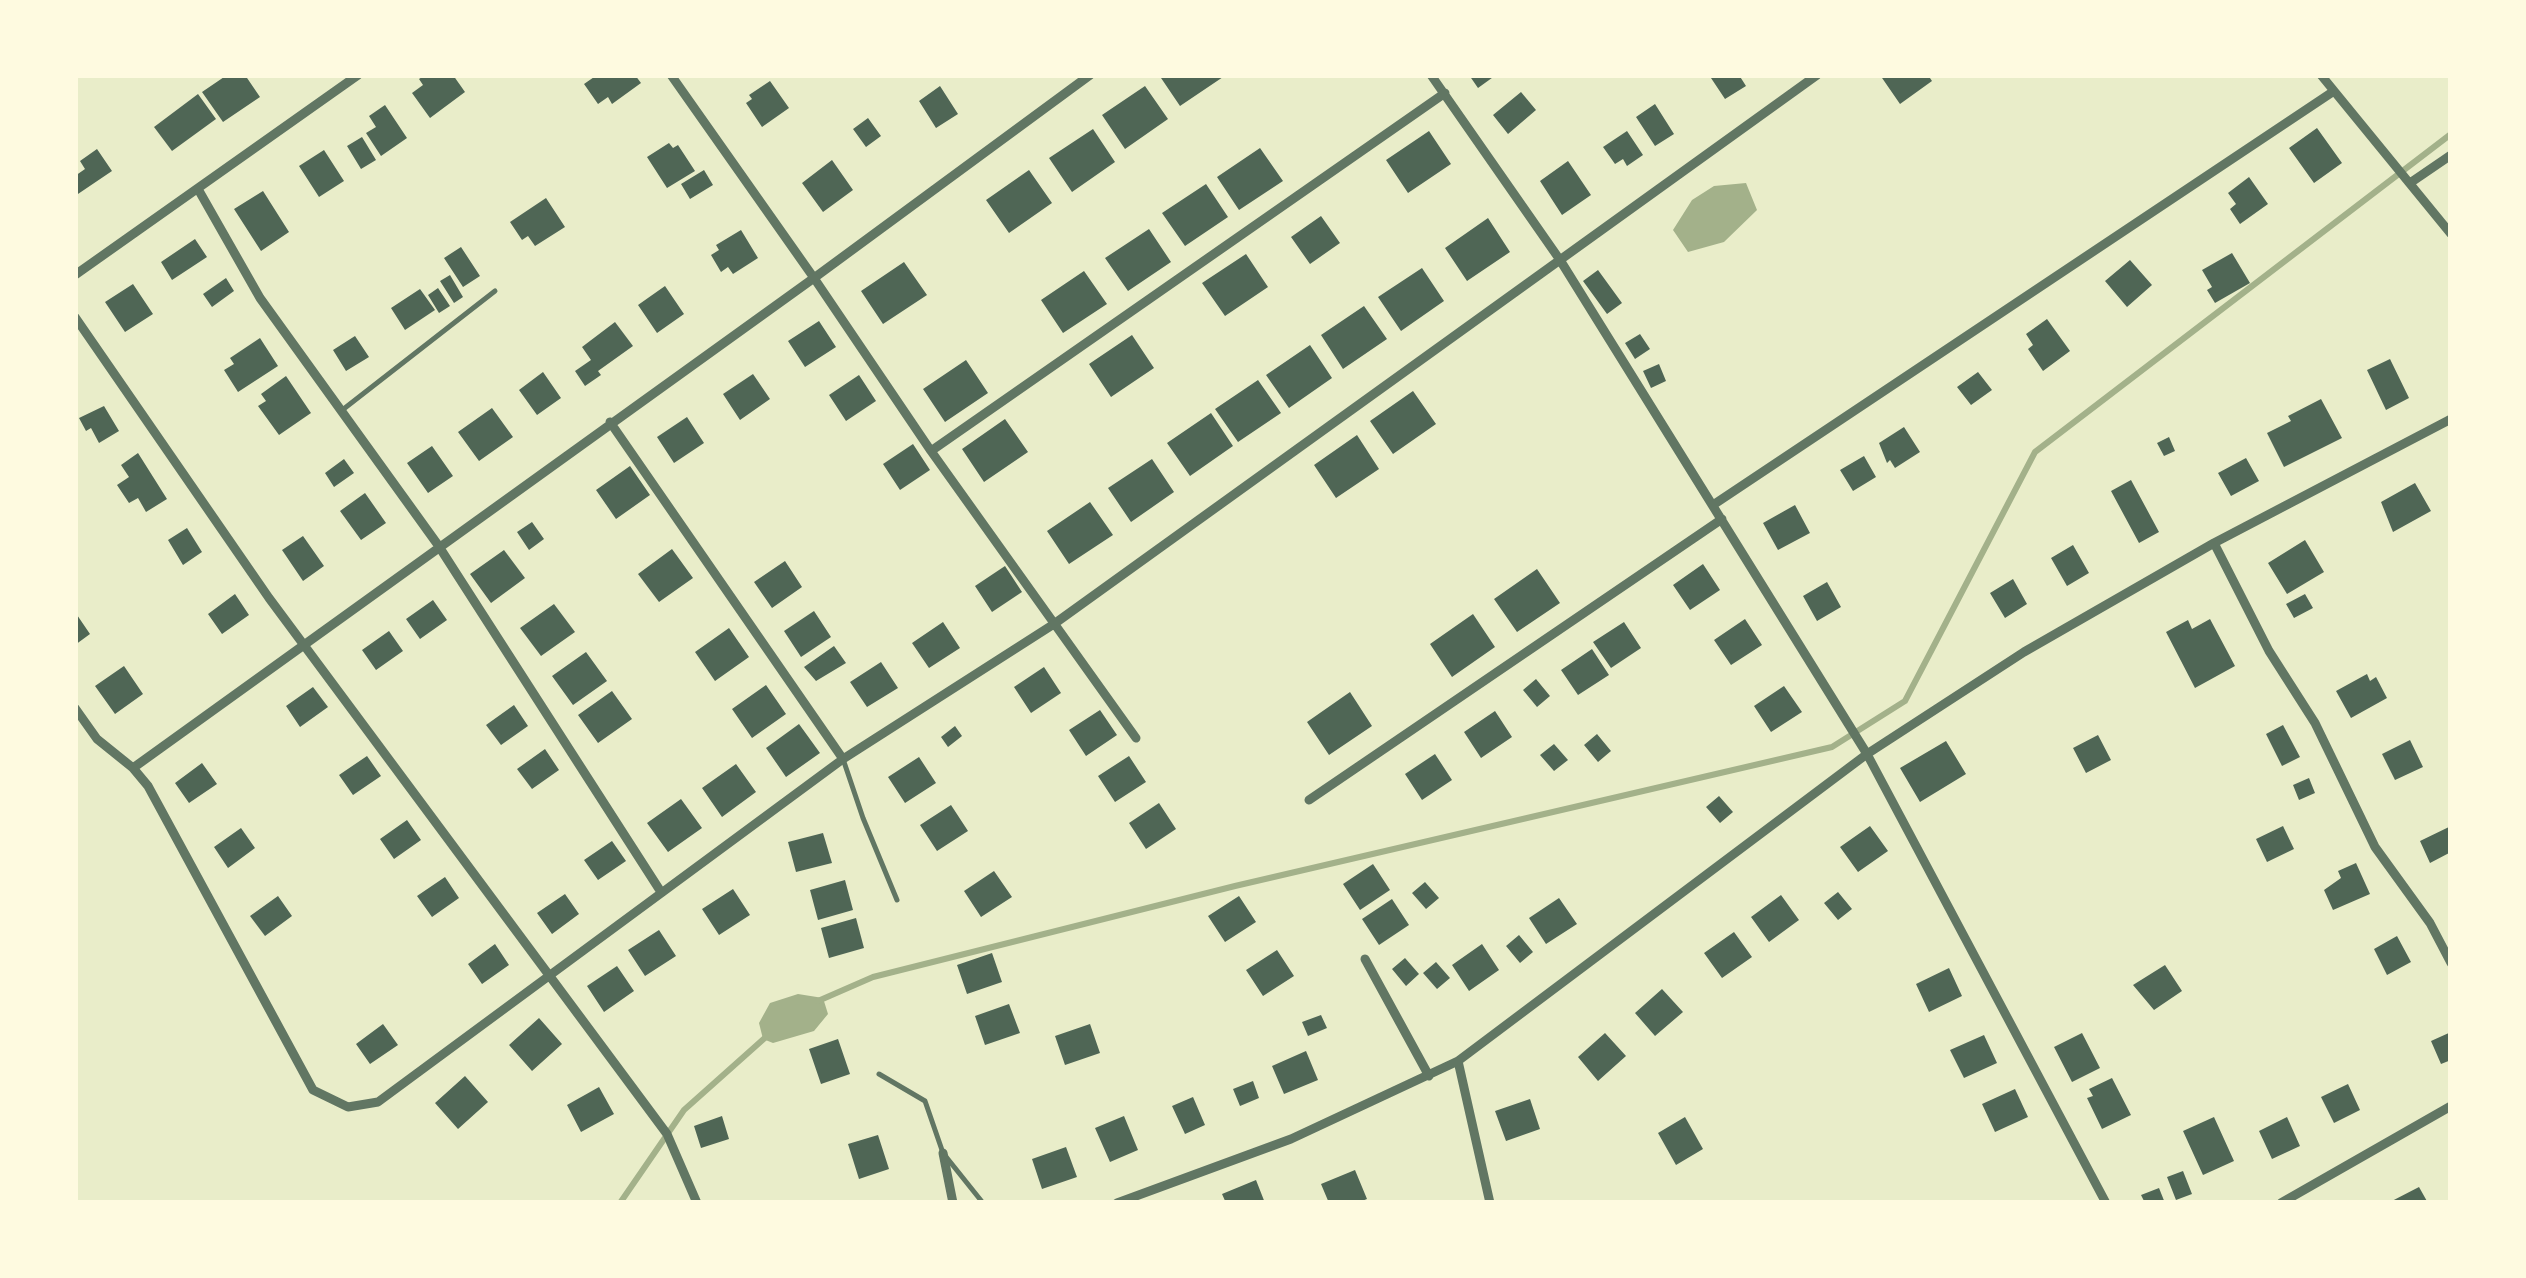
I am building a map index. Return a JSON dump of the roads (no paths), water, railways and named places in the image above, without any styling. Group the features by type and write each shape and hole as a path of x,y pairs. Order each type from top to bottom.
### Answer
{"street":[{"path":"75,275 358,75"},
{"path":"671,75 931,451 1136,738"},
{"path":"133,768 1090,75"},
{"path":"1431,75 1560,260 1868,754 2106,1203"},
{"path":"75,708 97,739 133,768 148,786 313,1090 348,1106 378,1102 843,758 1054,624 1817,75"},
{"path":"2321,75 2451,234"},
{"path":"1713,505 2334,91"},
{"path":"931,451 1445,94"},
{"path":"2410,183 2451,155"},
{"path":"198,189 260,298 438,545 661,892"},
{"path":"75,317 303,644 667,1134 697,1203"},
{"path":"1117,1203 1291,1139 1458,1061 1868,754 2024,652 2214,543 2451,419"},
{"path":"610,422 843,758"},
{"path":"1309,800 1722,520"},
{"path":"2214,543 2270,651 2315,724 2376,847 2430,923 2451,963"},
{"path":"1365,959 1429,1076"},
{"path":"1458,1061 1490,1203"},
{"path":"2281,1203 2451,1106"},
{"path":"943,1154 953,1203"}],"lane":[{"path":"342,410 495,291"},
{"path":"843,758 862,818 898,900"},
{"path":"878,1074 924,1101 943,1154 983,1203"}],"waterway":[{"path":"818,1001 873,977 1235,886 1832,747 1905,701 2035,452 2451,134"},
{"path":"620,1203 684,1110 767,1036"}]}
